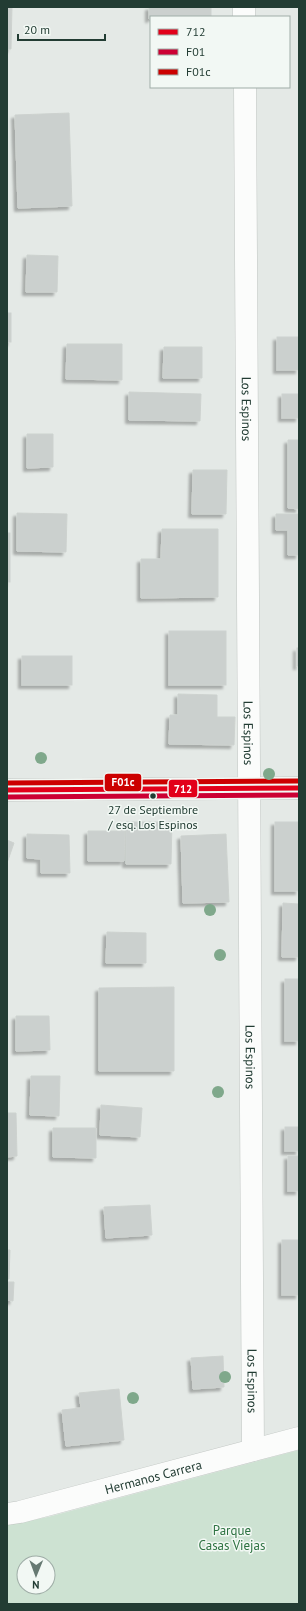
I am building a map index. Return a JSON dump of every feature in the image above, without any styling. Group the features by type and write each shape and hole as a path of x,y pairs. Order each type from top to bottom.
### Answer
{"street":[{"name":"Los Espinos","path":"245,88 253,1450"},
{"path":"7,790 299,788"},
{"name":"Hermanos Carrera","path":"7,1514 20,1512 299,1438"}],"green space":[{"name":"Parque Casas Viejas","path":"299,1450 299,1604 7,1604 7,1525 48,1517"}],"building":[{"path":"7,7 12,7 11,49 7,49"},
{"path":"149,7 211,7 211,16 150,16 149,19"},
{"path":"69,113 72,206 18,208 15,115"},
{"path":"27,255 58,256 57,292 26,292"},
{"path":"7,313 11,313 11,342 7,342"},
{"path":"277,337 299,337 299,370 277,370"},
{"path":"67,344 122,344 122,380 66,379"},
{"path":"164,347 202,347 202,378 163,378"},
{"path":"129,392 201,394 200,421 129,420"},
{"path":"282,394 299,394 299,418 282,418"},
{"path":"27,434 53,434 53,467 27,468"},
{"path":"288,440 299,440 299,509 288,508"},
{"path":"193,470 227,470 226,514 192,514"},
{"path":"17,513 67,514 66,552 17,551"},
{"path":"276,514 299,514 299,555 288,555 288,530 276,530"},
{"path":"162,529 218,529 218,597 141,598 141,559 161,559"},
{"path":"7,533 10,533 10,582 7,582"},
{"path":"169,631 226,631 226,685 169,685"},
{"path":"297,648 299,648 299,666 297,666"},
{"path":"22,656 72,656 72,685 22,685"},
{"path":"178,694 217,695 217,717 235,717 234,745 169,744 170,715 178,715"},
{"path":"126,822 172,822 171,864 126,864"},
{"path":"275,822 299,822 299,891 275,891"},
{"path":"88,831 125,831 124,861 88,861"},
{"path":"27,834 69,835 70,873 41,873 41,859 27,858"},
{"path":"226,834 229,902 183,903 181,836"},
{"path":"7,840 14,843 7,863"},
{"path":"283,903 299,904 299,957 282,957"},
{"path":"107,932 146,933 146,963 106,963"},
{"path":"285,979 299,979 299,1041 285,1041"},
{"path":"174,987 174,1071 99,1071 99,988"},
{"path":"16,1016 49,1016 50,1050 16,1051"},
{"path":"31,1076 60,1076 59,1116 30,1115"},
{"path":"101,1105 142,1108 140,1137 100,1135"},
{"path":"7,1113 16,1113 17,1156 7,1157"},
{"path":"285,1127 299,1127 299,1151 285,1151"},
{"path":"53,1128 96,1128 96,1158 53,1157"},
{"path":"288,1156 299,1156 299,1191 288,1191"},
{"path":"150,1205 152,1235 106,1238 104,1207"},
{"path":"282,1240 299,1240 299,1295 282,1295"},
{"path":"7,1250 10,1250 9,1279 7,1279"},
{"path":"7,1282 14,1282 13,1301 7,1300"},
{"path":"223,1356 224,1387 193,1389 191,1358"},
{"path":"119,1389 124,1440 66,1446 62,1410 81,1408 79,1393"}],"transit line":[{"name":"F01c","path":"7,783 299,781"},
{"name":"712","path":"7,790 299,788"},
{"name":"F01","path":"7,797 299,795"}],"place":[{"name":"27 de Septiembre / esq. Los Espinos","path":"153,796"}]}
